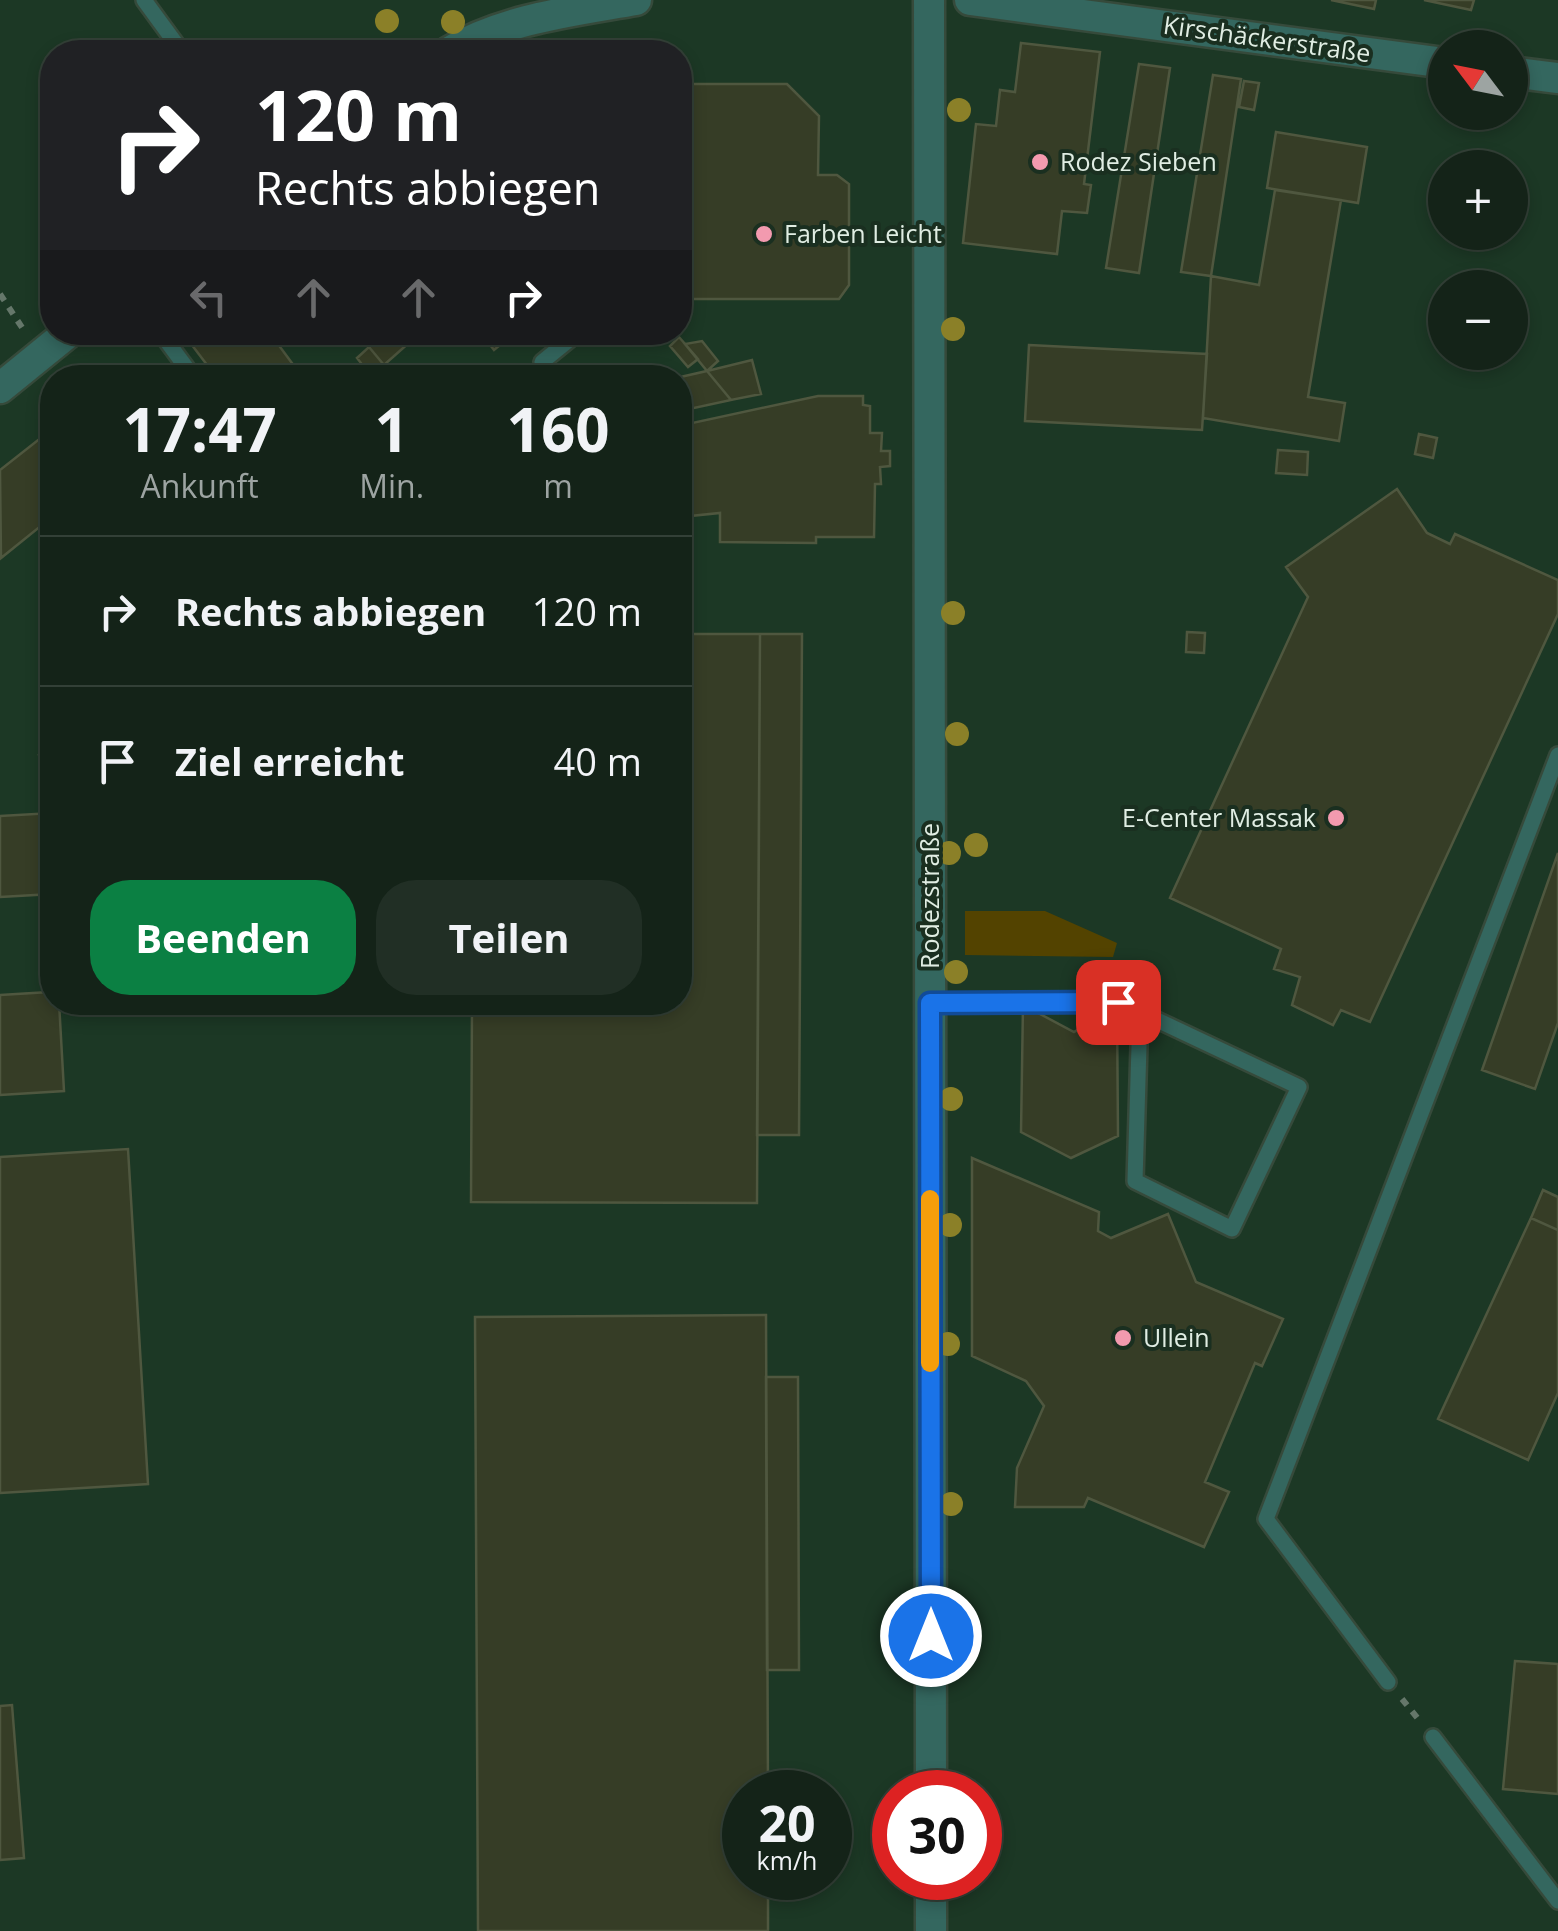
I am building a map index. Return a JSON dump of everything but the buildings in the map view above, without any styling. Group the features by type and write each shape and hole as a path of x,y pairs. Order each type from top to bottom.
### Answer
{"street":[{"path":"476,40 528,21 636,0"},
{"name":"Rodezstraße","path":"929,0 931,1770"},
{"name":"Kirschäckerstraße","path":"970,0 1428,61"},
{"path":"1528,74 1558,78"},
{"path":"0,388 54,345"},
{"path":"931,1900 931,1931"}],"lane":[{"path":"144,0 173,40"},
{"path":"542,362 563,345"},
{"path":"1388,1682 1266,1519 1558,755"},
{"path":"930,1003 1118,1002 1140,1012 1299,1087 1232,1228 1136,1181 1140,1012"},
{"path":"1432,1737 1558,1902"}],"path":[{"path":"0,294 20,326 44,353"},
{"path":"1388,1682 1432,1737"}],"shaded area":[{"path":"0,0 1558,0 1558,1931 0,1931"},
{"path":"965,911 1045,911 1117,943 1113,957 965,955"}],"slow traffic":[{"path":"930,1199 930,1363"}],"place":[{"name":"Rodez Sieben","path":"1040,162"},
{"name":"Farben Leicht","path":"764,234"},
{"name":"E-Center Massak","path":"1336,818"},
{"name":"Ullein","path":"1123,1338"}],"route":[{"path":"931,1636 930,1003 1118,1002"}]}
